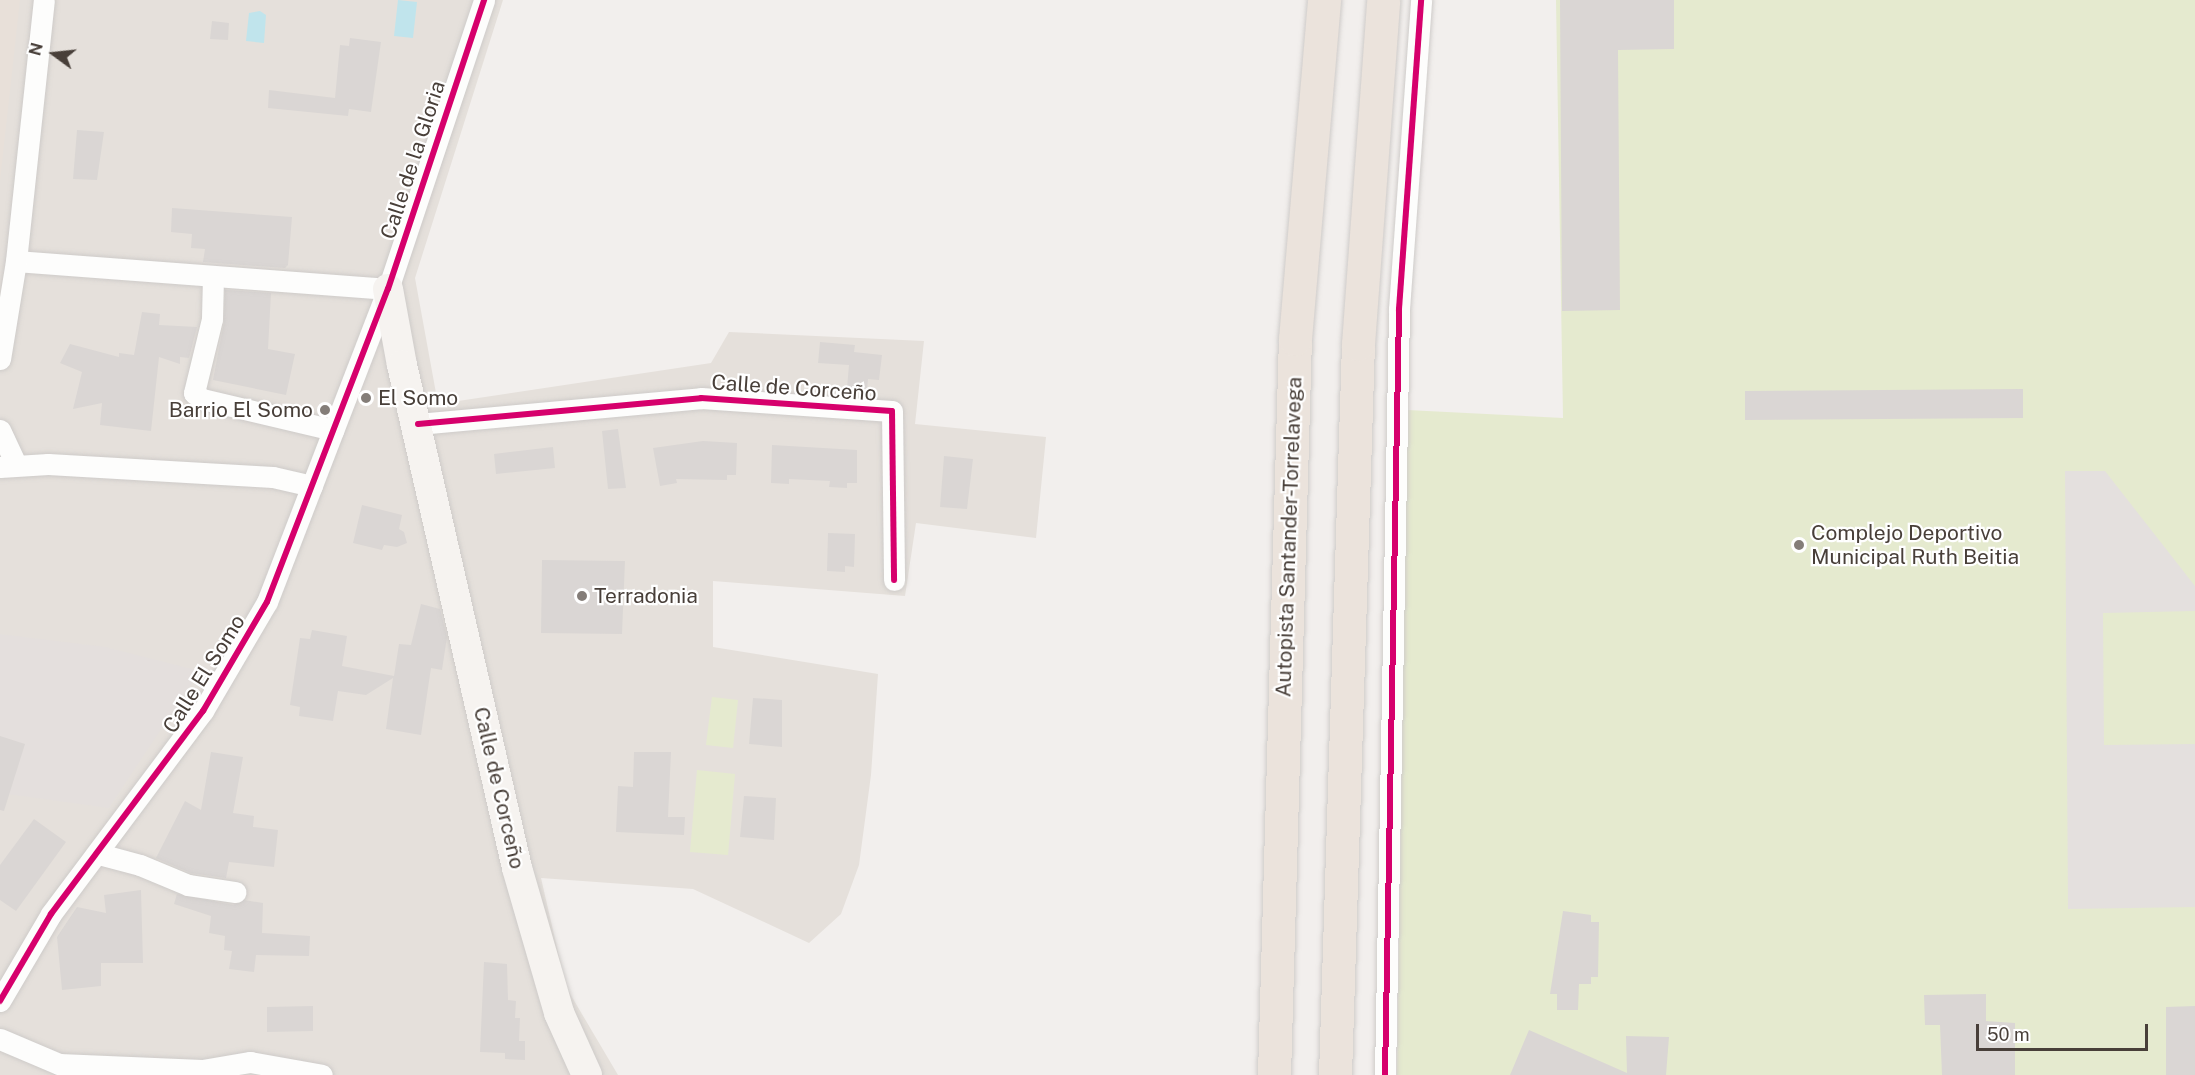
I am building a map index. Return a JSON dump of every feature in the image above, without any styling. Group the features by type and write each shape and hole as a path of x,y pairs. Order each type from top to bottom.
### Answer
{"highway":[{"name":"Autopista Santander-Torrelavega","path":"1274,1075 1295,339 1324,0"},
{"path":"1335,1075 1358,344 1383,0"}],"main road":[{"name":"Calle de Corceño","path":"388,289 402,365 418,424 517,868 559,1014 587,1075"},
{"name":"Calle de Corceño","path":"372,329 402,365"}],"street":[{"path":"0,359 16,261 44,0"},
{"name":"Calle de la Gloria","path":"372,329 388,289 484,0"},
{"path":"1385,1075 1399,309 1421,0"},
{"path":"16,261 388,289"},
{"path":"213,277 212,319 194,393 202,399 333,430"},
{"name":"Calle El Somo","path":"0,1001 51,914 99,855 203,711 248,641 267,602 372,329"},
{"name":"Calle de Corceño","path":"418,424 702,398 892,411 894,580"},
{"path":"0,430 8,466 273,477 312,486"},
{"path":"99,855 141,865 188,885 235,892"},
{"path":"0,970 25,956"},
{"path":"559,1014 569,1075"},
{"path":"0,1039 59,1064 202,1072 250,1062 322,1075"}],"shaded area":[{"path":"0,0 503,0 415,278 438,404 711,363 729,332 924,341 915,424 1046,437 1036,538 916,523 905,596 713,581 713,647 878,674 871,775 859,865 841,914 809,943 693,889 541,878 566,987 618,1075 0,1075"},
{"path":"0,0 20,0 0,181"},
{"path":"2065,471 2105,471 2195,586 2195,611 2103,613 2104,745 2195,744 2195,907 2068,909"},
{"path":"0,634 105,647 200,671 109,808 0,793"}],"green space":[{"name":"Complejo Deportivo Municipal Ruth Beitia","path":"1556,0 2195,0 2195,1075 1397,1075 1407,410 1563,418"},
{"path":"712,697 738,700 733,748 706,745"},
{"path":"697,770 735,774 728,855 690,852"}],"water":[{"path":"398,0 417,2 413,38 394,36"},
{"path":"260,11 266,15 264,43 246,41 249,13"}],"building":[{"path":"1560,0 1674,0 1674,49 1618,50 1620,310 1562,311"},
{"path":"212,21 229,23 228,40 210,39"},
{"path":"350,38 381,42 371,112 349,109 348,116 268,108 269,90 335,98 340,45 349,46"},
{"path":"77,130 104,132 97,180 73,179"},
{"path":"172,208 292,217 288,265 285,268 203,262 205,249 191,248 192,234 171,232"},
{"path":"225,290 271,293 268,349 295,354 286,395 213,380 224,322"},
{"path":"142,312 160,314 159,325 197,327 189,358 180,357 180,364 159,357 151,431 100,425 102,403 73,409 82,372 60,363 70,344 119,357 119,353 134,355"},
{"path":"820,342 855,345 854,352 882,355 879,380 868,379 867,390 847,388 849,365 818,363"},
{"path":"2023,389 2023,418 1745,420 1745,391"},
{"path":"618,429 626,488 608,489 602,431"},
{"path":"703,441 737,443 736,475 727,475 727,480 676,479 677,483 660,486 653,448"},
{"path":"772,445 857,450 857,483 847,483 847,488 829,487 830,481 789,479 789,484 771,483"},
{"path":"553,447 555,468 496,474 494,454"},
{"path":"944,456 973,459 967,509 940,507"},
{"path":"362,505 402,515 399,529 404,532 407,543 397,547 384,545 382,550 353,543"},
{"path":"828,533 855,534 854,567 845,566 845,572 827,571"},
{"name":"Terradonia","path":"542,560 625,561 622,634 541,633"},
{"path":"421,604 440,609 447,637 442,670 431,668 421,735 386,729 393,678 366,695 338,691 333,721 299,716 300,707 290,705 300,638 310,639 312,630 347,636 342,666 394,676 399,644 411,645"},
{"path":"753,698 782,700 782,747 749,744"},
{"path":"0,736 25,744 4,811 0,810"},
{"path":"211,752 243,757 233,813 254,816 253,827 278,830 274,867 229,862 226,878 191,873 156,858 185,801 201,810"},
{"path":"634,752 671,752 668,817 685,817 684,835 616,832 618,786 633,787"},
{"path":"744,796 776,798 774,840 740,837"},
{"path":"34,819 66,842 16,911 0,900 0,865"},
{"path":"141,890 143,963 101,963 101,986 62,990 57,937 77,907 106,913 104,895"},
{"path":"177,894 233,905 244,900 263,903 262,933 310,936 309,956 256,955 254,972 229,969 232,951 224,950 225,936 209,933 211,916 174,904"},
{"path":"1563,911 1591,915 1591,922 1599,922 1598,977 1591,977 1591,984 1579,984 1578,1010 1557,1010 1557,994 1550,994"},
{"path":"484,962 507,964 508,1000 516,1001 515,1018 520,1018 519,1041 525,1041 525,1060 505,1059 505,1053 480,1052"},
{"path":"1986,994 1986,1021 2015,1023 2015,1075 1942,1075 1940,1025 1925,1025 1924,995"},
{"path":"313,1006 313,1031 267,1032 267,1007"},
{"path":"2195,1006 2195,1075 2166,1075 2166,1007"},
{"path":"1529,1030 1627,1073 1626,1036 1669,1037 1666,1075 1510,1075"}],"cycle path":[{"path":"0,1001 51,914 203,711 267,602 388,289 484,0"},
{"path":"1385,1075 1399,309 1421,0"},
{"path":"418,424 701,398 892,411 894,580"}],"place":[{"name":"El Somo","path":"366,398"},
{"name":"Barrio El Somo","path":"325,410"},
{"name":"Complejo Deportivo Municipal Ruth Beitia","path":"1799,545"},
{"name":"Terradonia","path":"582,596"}]}
